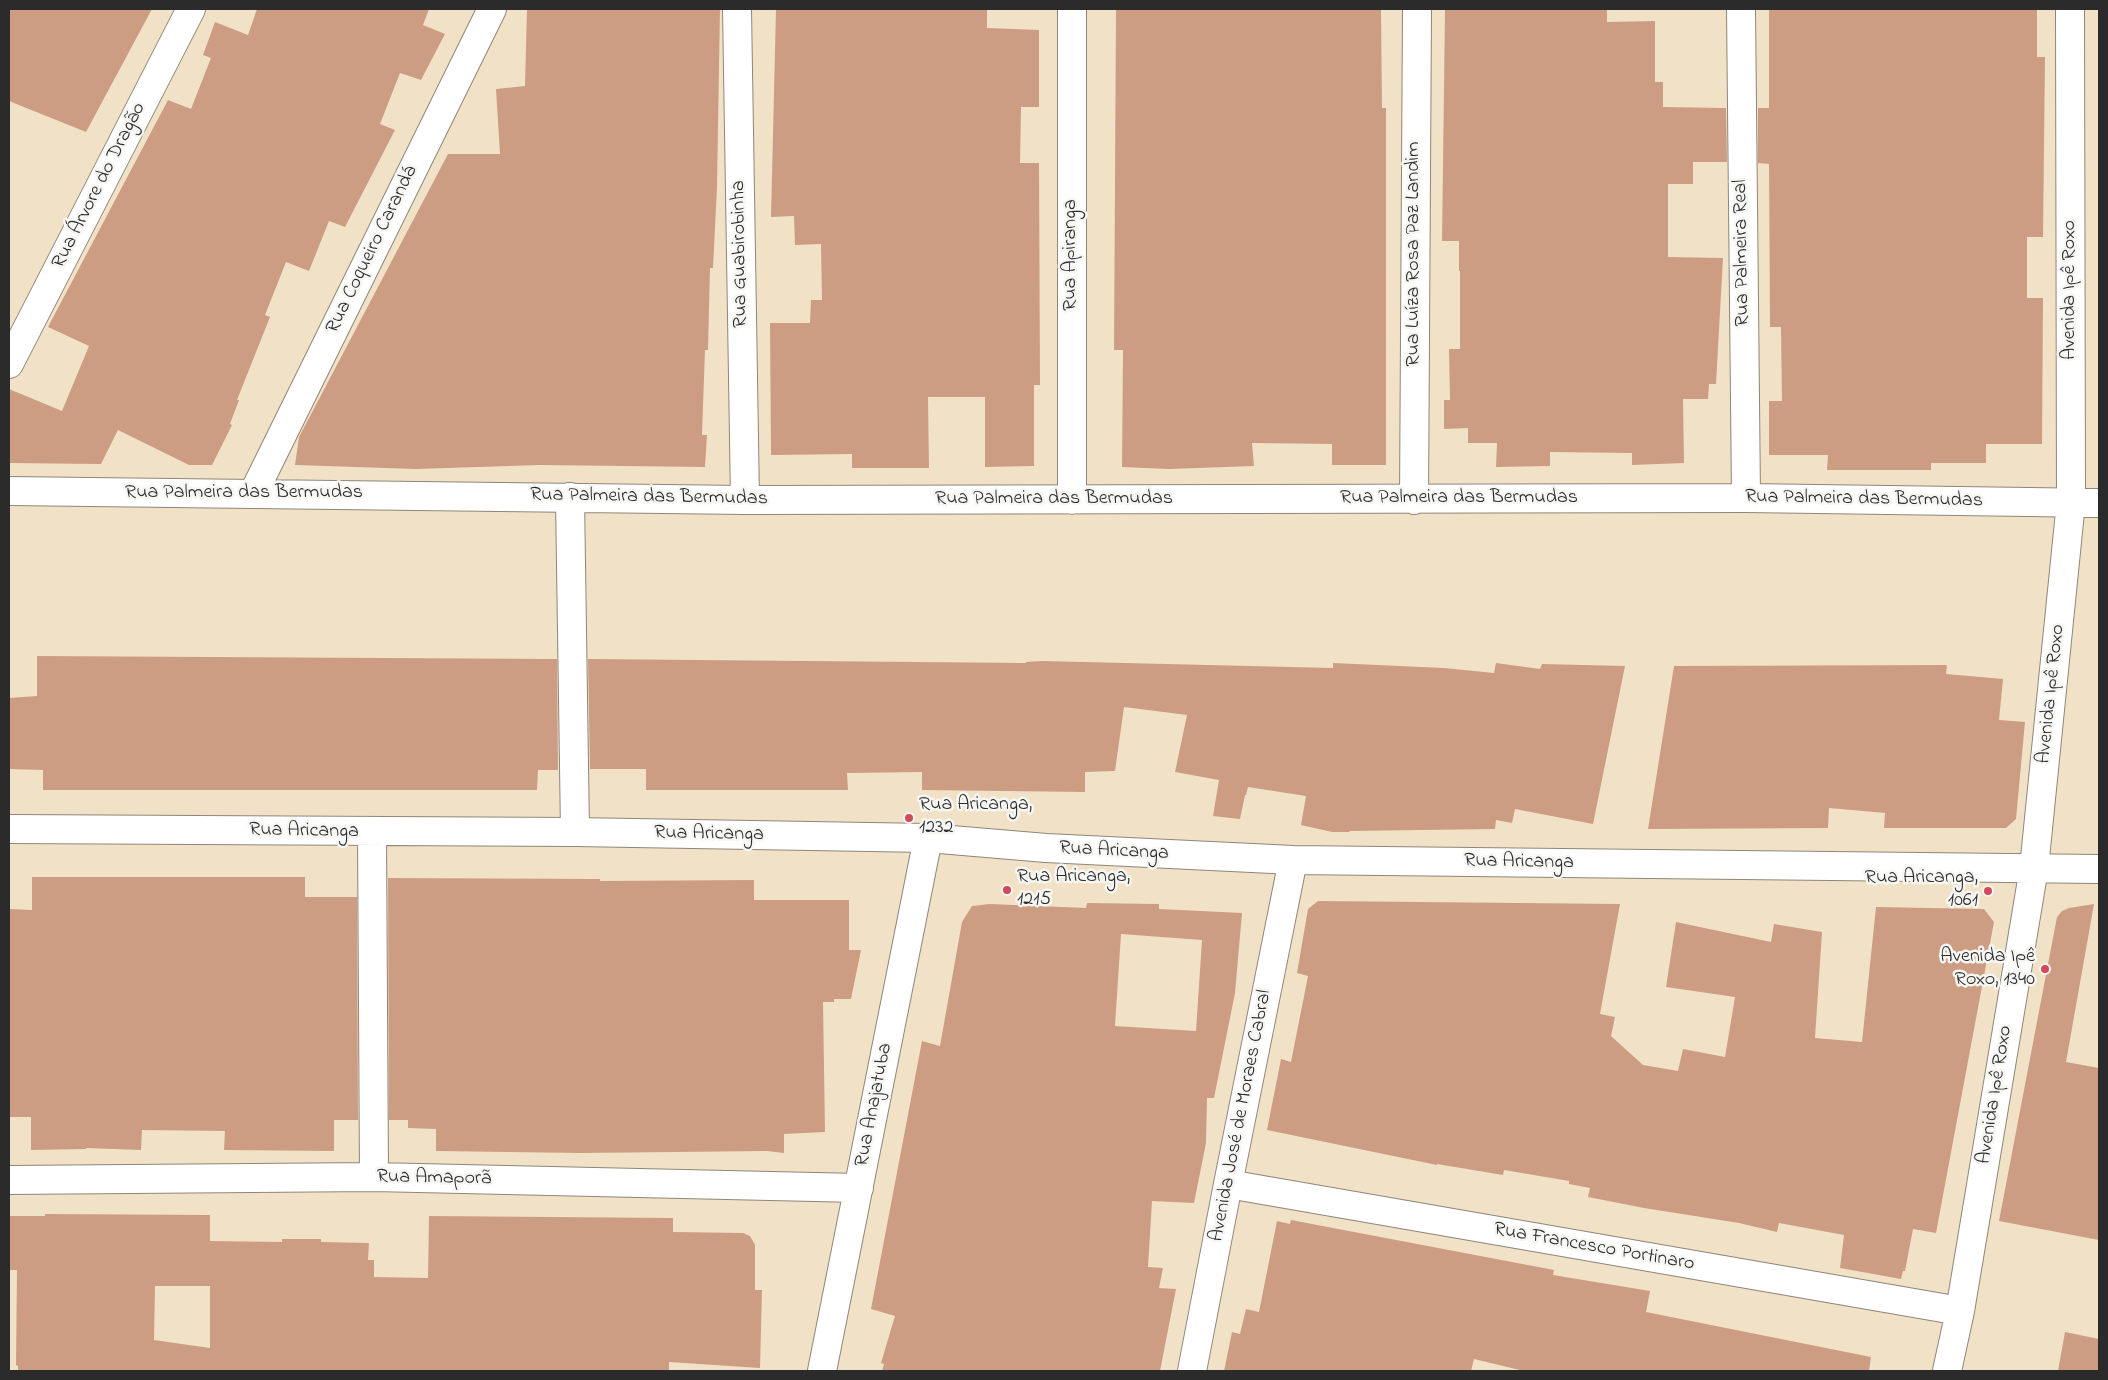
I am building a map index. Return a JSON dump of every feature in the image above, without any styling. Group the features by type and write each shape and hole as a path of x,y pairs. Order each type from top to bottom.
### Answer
{"street":[{"name":"Rua Árvore do Dragão","path":"9,364 192,9"},
{"name":"Rua Coqueiro Carandá","path":"254,492 492,9"},
{"name":"Rua Guabirobinha","path":"737,9 745,500"},
{"name":"Rua Apiranga","path":"1072,9 1072,500"},
{"name":"Rua Luíza Rosa Paz Landim","path":"1414,500 1417,9"},
{"name":"Rua Palmeira Real","path":"1741,9 1746,498"},
{"name":"Avenida Ipê Roxo","path":"1948,1371 1960,1311 2034,868 2071,502 2070,9"},
{"name":"Rua Palmeira das Bermudas","path":"9,491 254,492 745,500 1746,498 2099,502"},
{"path":"570,497 575,832"},
{"name":"Rua Aricanga","path":"9,829 372,833 575,832 928,838 1046,848 1294,860 2099,869"},
{"path":"372,833 374,1177"},
{"name":"Rua Anajatuba","path":"822,1371 928,838"},
{"name":"Avenida José de Moraes Cabral","path":"1192,1371 1294,860"},
{"name":"Rua Amaporã","path":"9,1180 374,1177 859,1188"},
{"name":"Rua Francesco Portinaro","path":"1228,1184 1960,1311"}],"building":[{"path":"9,9 152,9 86,132 9,101"},
{"path":"257,9 429,9 423,25 445,34 421,80 400,73 380,124 395,130 345,227 329,221 309,271 286,262 265,315 270,317 237,400 239,400 230,424 232,425 212,465 189,465 118,430 101,464 9,463 9,389 62,411 89,346 48,327 168,100 191,109 211,58 203,55 215,22 248,35"},
{"path":"527,9 720,9 717,187 713,268 710,268 708,350 705,350 702,435 707,435 705,467 540,465 416,469 295,465 299,437 448,154 500,154 496,89 525,86"},
{"path":"776,9 987,9 987,28 1039,30 1039,107 1021,107 1020,163 1039,163 1040,385 1034,385 1034,466 985,467 985,397 928,397 929,468 852,468 852,454 771,455 770,323 810,323 811,300 822,300 821,244 795,245 794,216 771,217"},
{"path":"1116,9 1381,9 1382,108 1386,108 1386,465 1332,465 1332,444 1252,443 1254,466 1169,469 1122,467 1123,350 1114,350"},
{"path":"1445,9 1607,9 1607,22 1655,21 1655,82 1663,82 1663,107 1726,108 1727,162 1693,162 1693,184 1668,184 1668,257 1723,258 1716,384 1709,384 1708,399 1683,399 1684,463 1632,465 1632,453 1550,452 1550,466 1496,467 1497,443 1468,443 1468,428 1444,429 1444,400 1450,400 1449,349 1460,349 1459,241 1442,241"},
{"path":"1769,9 2037,9 2037,57 2045,57 2043,237 2027,237 2027,298 2043,298 2042,444 1986,444 1986,463 1931,463 1931,470 1827,470 1828,455 1769,455 1769,401 1782,401 1781,327 1770,327 1769,164 1758,163 1758,108 1769,108"},
{"path":"37,656 557,659 558,770 538,770 537,790 43,790 43,770 9,769 9,698 37,696"},
{"path":"588,659 1026,663 1042,661 1333,668 1333,663 1444,668 1494,673 1496,663 1540,669 1542,664 1625,666 1593,824 1515,809 1512,823 1496,820 1495,829 1332,832 1301,825 1306,796 1248,787 1240,819 1213,816 1219,780 1175,772 1187,715 1124,707 1115,771 1085,772 1085,792 922,790 922,772 847,773 848,790 646,790 646,769 590,769"},
{"path":"1947,665 1946,674 2003,679 1999,720 2025,722 2016,819 2006,828 1884,828 1885,813 1829,808 1828,828 1648,829 1674,666"},
{"path":"32,877 305,877 305,897 357,897 358,1120 334,1120 334,1151 224,1150 225,1131 142,1130 141,1150 86,1148 31,1150 31,1117 9,1117 9,909 32,910"},
{"path":"388,878 600,879 600,881 754,880 754,900 849,900 849,950 861,950 851,999 834,999 834,1002 823,1002 825,1132 784,1134 784,1153 767,1151 581,1153 436,1151 436,1129 408,1128 408,1120 389,1120"},
{"path":"1318,901 1620,904 1600,1014 1615,1017 1611,1036 1643,1065 1678,1071 1683,1049 1725,1057 1735,997 1666,987 1676,922 1771,942 1774,924 1822,932 1815,1038 1862,1042 1876,907 1984,909 1994,922 1936,1233 1913,1229 1905,1271 1903,1271 1901,1279 1840,1268 1844,1235 1779,1223 1777,1232 1739,1223 1644,1208 1588,1197 1590,1188 1569,1184 1569,1181 1504,1170 1503,1175 1437,1165 1267,1130 1281,1059 1291,1062 1308,976 1297,973 1308,909"},
{"path":"1087,903 1159,904 1159,909 1242,913 1235,993 1214,1098 1207,1098 1206,1143 1194,1203 1152,1201 1148,1267 1163,1268 1159,1288 1176,1289 1160,1371 882,1371 884,1364 881,1363 895,1316 871,1309 922,1041 940,1046 962,922 972,906 990,904 1086,908","holes":["1121,934 1202,940 1196,1031 1115,1026"]},
{"path":"2094,904 2066,1062 2099,1068 2099,1240 1999,1221 2057,917 2062,911 2069,908"},
{"path":"45,1214 210,1215 210,1241 282,1242 282,1239 321,1239 321,1242 369,1243 368,1260 374,1260 374,1277 428,1278 429,1216 673,1218 673,1232 743,1233 750,1236 755,1245 755,1290 762,1290 760,1368 669,1362 669,1371 18,1371 18,1366 16,1365 17,1270 9,1270 9,1216 45,1216","holes":["155,1286 210,1286 210,1348 154,1340"]},
{"path":"1291,1220 1554,1270 1553,1275 1650,1291 1646,1312 1871,1357 1869,1371 1524,1371 1474,1359 1471,1371 1224,1371 1232,1332 1240,1334 1246,1309 1259,1312 1277,1221 1290,1224"},
{"path":"2065,1332 2099,1339 2099,1371 2058,1371"}],"place":[{"name":"Rua Aricanga, 1232","path":"909,818"},
{"name":"Rua Aricanga, 1215","path":"1007,890"},
{"name":"Rua Aricanga, 1061","path":"1988,891"},
{"name":"Avenida Ipê Roxo, 1340","path":"2045,969"}]}
